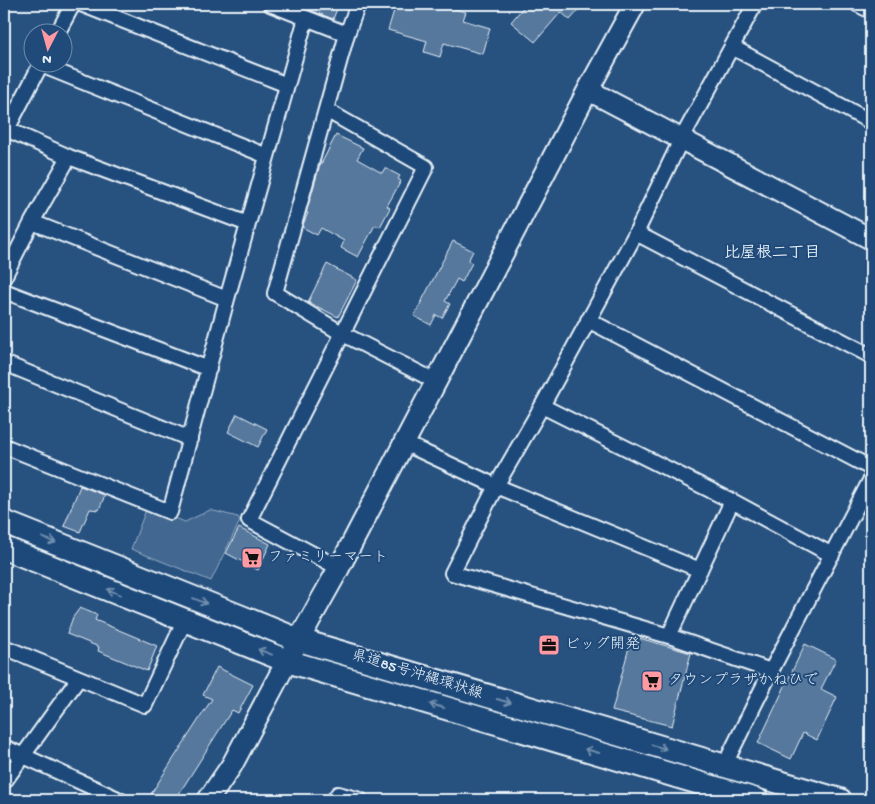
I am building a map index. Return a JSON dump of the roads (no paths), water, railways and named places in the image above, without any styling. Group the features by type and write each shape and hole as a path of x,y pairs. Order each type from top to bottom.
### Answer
{"main road":[{"name":"県道85号沖縄環状線","path":"4,522 299,640 840,800"},
{"name":"県道85号沖縄環状線","path":"4,548 287,661 721,795 756,800"}],"street":[{"path":"64,22 74,4"},
{"path":"81,4 287,85"},
{"path":"270,4 348,34"},
{"path":"358,4 275,293 343,334 437,382"},
{"path":"208,800 237,756 339,568 588,90 635,4"},
{"path":"755,4 681,140 636,233 542,406 496,486 452,573 669,636 771,671"},
{"path":"857,4 871,11"},
{"path":"4,446 170,512 227,299 306,18"},
{"path":"732,47 871,122"},
{"path":"38,72 5,131 248,224"},
{"path":"62,72 267,156"},
{"path":"588,90 871,239"},
{"path":"326,110 426,167 248,520 339,568"},
{"path":"4,276 69,157"},
{"path":"32,222 227,299"},
{"path":"636,233 871,356"},
{"path":"4,291 209,369"},
{"path":"588,320 871,468"},
{"path":"4,363 190,439"},
{"path":"542,406 732,501 832,555"},
{"path":"404,443 496,486 700,570"},
{"path":"726,766 730,754 771,671 871,479"},
{"path":"669,636 732,501"},
{"path":"4,647 145,705 185,620"},
{"path":"4,782 80,678"},
{"path":"4,747 23,755 98,796 120,800"},
{"path":"334,800 338,794 360,800"}],"place":[{"name":"ファミリーマート","path":"252,558"},
{"name":"ビッグ開発","path":"549,645"},
{"name":"タウンプラザかねひで","path":"652,681"}],"district":[{"name":"比屋根二丁目","path":"772,254"}]}
